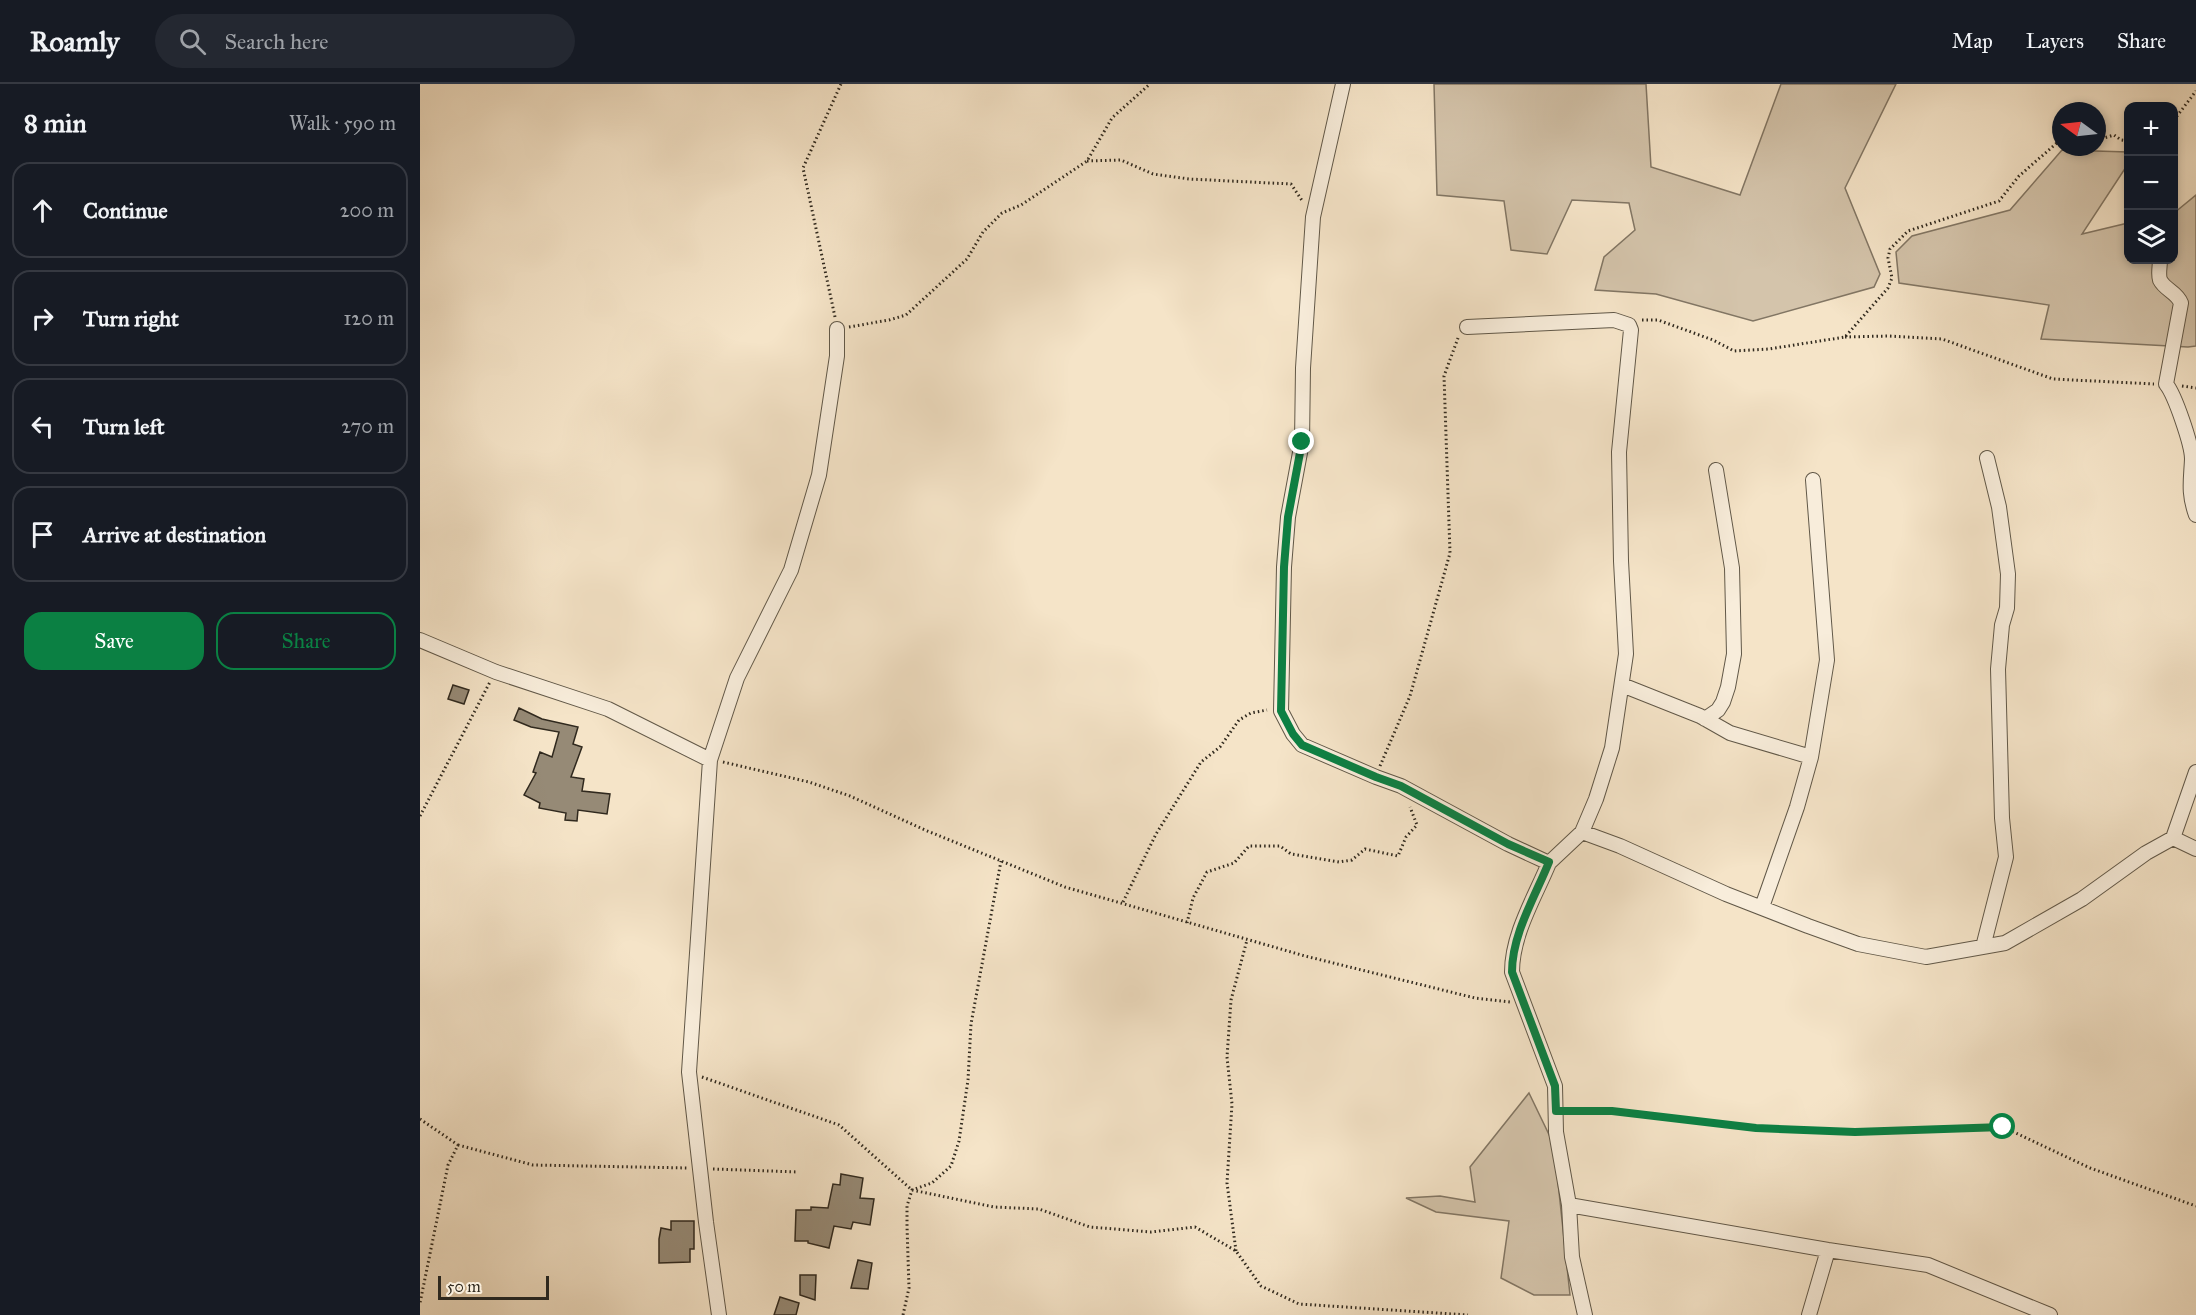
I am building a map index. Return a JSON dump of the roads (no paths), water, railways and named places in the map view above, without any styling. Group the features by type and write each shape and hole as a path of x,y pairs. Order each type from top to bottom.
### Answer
{"street":[{"path":"1342,84 1313,217 1303,368 1302,442 1288,517 1284,567 1281,711 1293,734 1302,745 1401,786 1508,844 1549,862"},
{"path":"2160,264 2159,278 2181,303 2166,384 2172,391 2188,438 2192,458 2190,496 2196,515"},
{"path":"1467,327 1621,321 1629,325 1631,330 1619,452 1626,654 1612,748 1596,799 1582,832 1549,862 1512,957 1512,972 1555,1086 1556,1132 1569,1205 1572,1257 1585,1315"},
{"path":"719,1315 689,1072 710,760 737,678 791,570 819,475 837,356 837,329"},
{"path":"1983,947 2006,857 2002,818 1998,669 2002,625 2007,608 2008,574 1999,507 1987,458"},
{"path":"1705,719 1718,710 1723,702 1734,654 1732,568 1716,470"},
{"path":"1762,907 1797,807 1811,757 1827,660 1813,480"},
{"path":"420,640 496,672 608,709 710,760"},
{"path":"1622,685 1705,719 1730,732 1811,757"},
{"path":"1582,832 1620,846 1726,894 1857,944 1926,957 2005,943 2072,904 2146,853 2173,838 2196,772"},
{"path":"2173,838 2196,849"},
{"path":"1569,1205 1928,1265 2050,1315"},
{"path":"1809,1315 1828,1250"}]}
